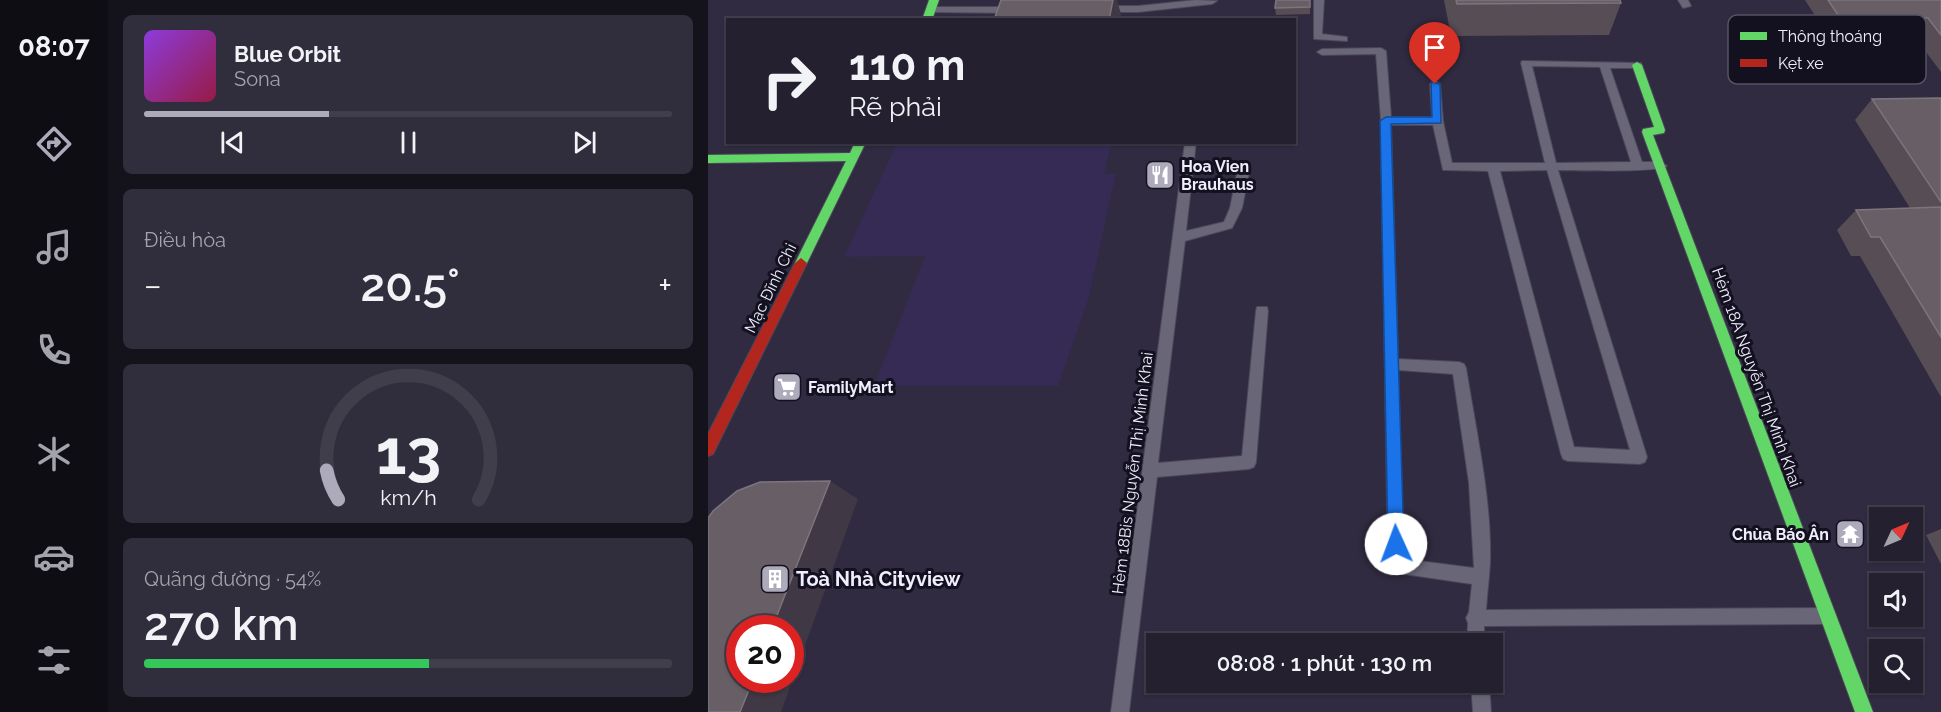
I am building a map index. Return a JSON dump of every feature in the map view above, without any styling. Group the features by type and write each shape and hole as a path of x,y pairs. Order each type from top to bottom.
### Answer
{"street":[{"name":"Hẻm 18A Nguyễn Thị Minh Khai","path":"1637,65 1660,130 1647,132 1864,712"},
{"name":"Mạc Đĩnh Chi","path":"709,444 860,144"},
{"path":"708,159 853,157"}],"lane":[{"path":"1319,0 1317,37 1344,39"},
{"path":"1091,9 1138,9 1212,1"},
{"path":"931,10 1022,9"},
{"path":"1322,52 1381,51 1386,121 1396,566 1479,577"},
{"path":"1493,167 1568,454 1640,457 1552,168 1526,63 1637,65"},
{"path":"1604,64 1638,167"},
{"path":"1435,84 1438,121 1447,167 1661,166"},
{"path":"1386,121 1438,121"},
{"name":"Hẻm 18Bis Nguyễn Thị Minh Khai","path":"1120,712 1191,144"},
{"path":"1178,238 1228,225 1236,208 1243,173"},
{"path":"1150,471 1249,462 1262,311"},
{"path":"1390,364 1459,368 1475,470 1482,555 1474,618 1475,633"},
{"path":"1474,618 1829,616"},
{"path":"1481,693 1482,712"}],"shaded area":[{"path":"897,144 1112,144 1104,174 1116,174 1089,297 1058,386 874,386 925,256 844,257"}],"building":[{"path":"1001,0 1113,0 1109,18 995,18"},
{"path":"1276,0 1310,0 1310,7 1275,8"},
{"path":"1456,0 1620,0 1621,3 1457,4"},
{"path":"1828,0 1941,0 1941,35 1926,15 1838,15"},
{"path":"1941,98 1941,202 1872,99"},
{"path":"1941,207 1941,337 1880,237 1871,237 1856,210"},
{"path":"830,481 777,615 726,615 726,693 748,693 740,712 708,712 708,518 737,491 760,482"}],"traffic: fast":[{"path":"928,18 934,0"},
{"path":"1637,65 1660,130 1647,132 1864,712"},
{"path":"801,263 860,144"},
{"path":"708,159 853,157"}],"traffic: jam":[{"path":"708,449 801,263"}],"place":[{"name":"Hoa Vien Brauhaus","path":"1160,175"},
{"name":"FamilyMart","path":"787,387"},
{"name":"Chùa Báo Ân","path":"1850,534"},
{"name":"Toà Nhà Cityview","path":"775,579"}],"route":[{"path":"1396,544 1386,121 1438,121 1435,84"}]}
